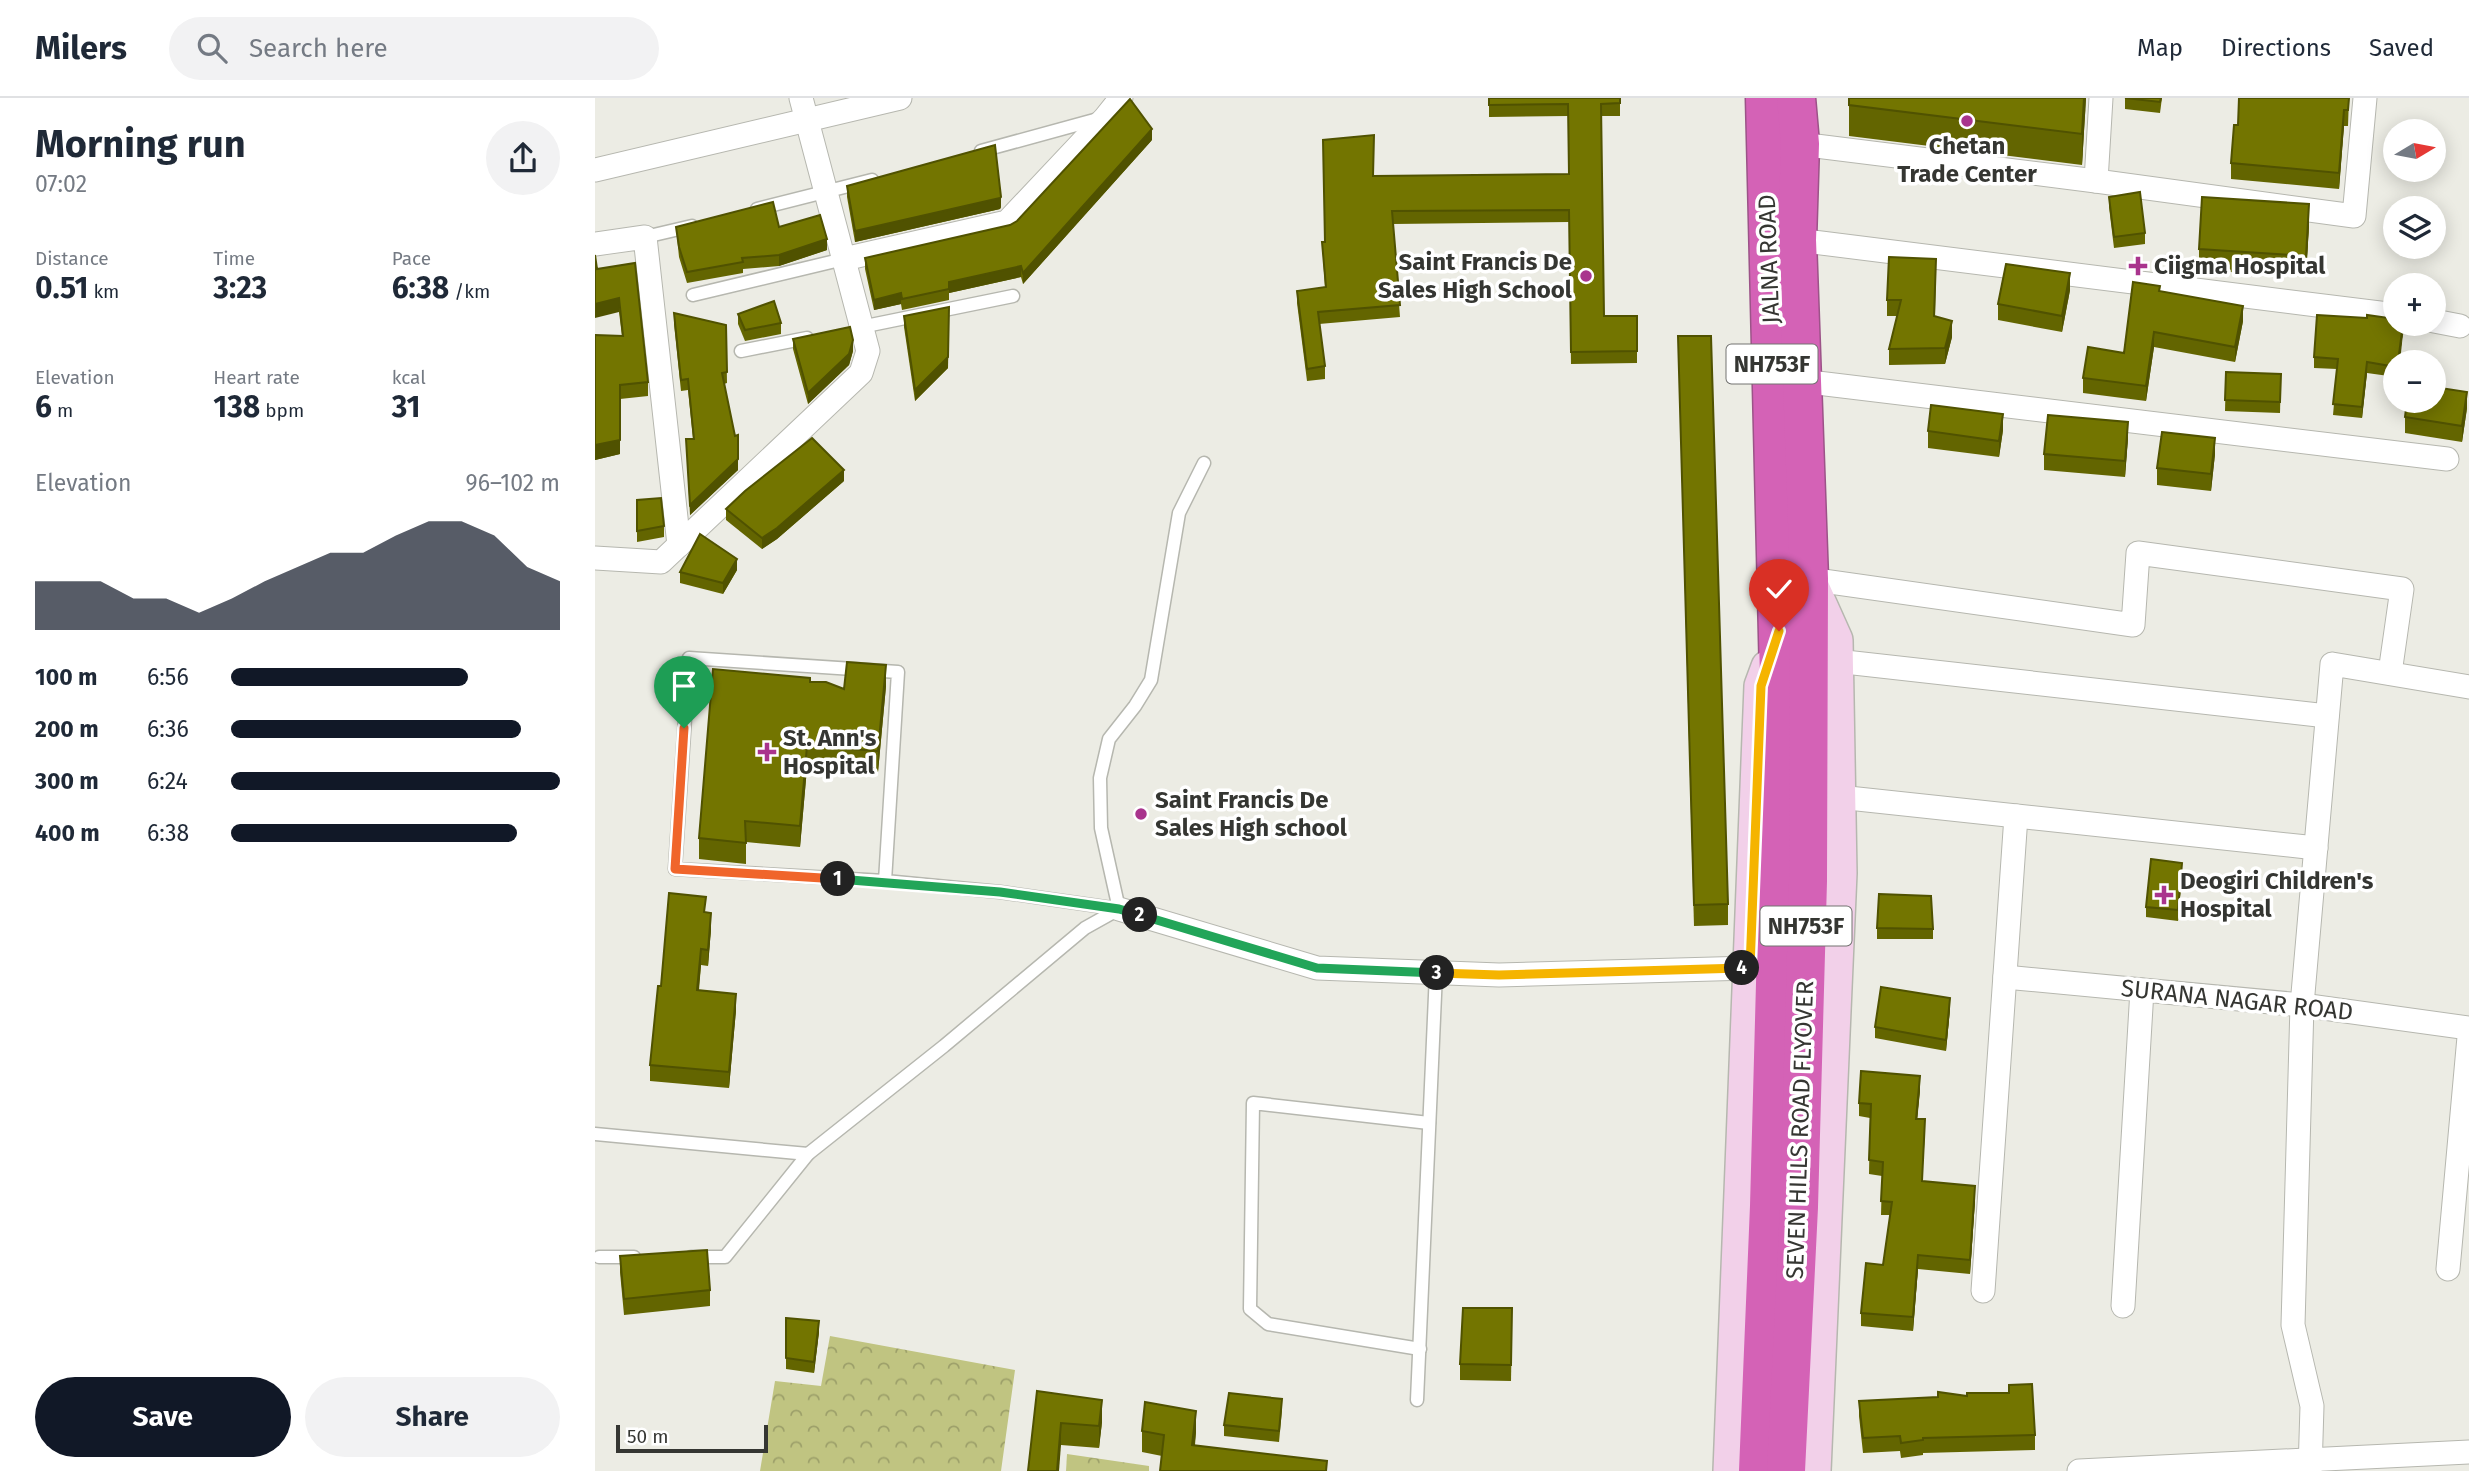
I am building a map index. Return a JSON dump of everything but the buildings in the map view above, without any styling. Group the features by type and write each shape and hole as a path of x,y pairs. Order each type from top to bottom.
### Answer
{"highway":[{"name":"JALNA ROAD","path":"1765,98 1808,646"},
{"name":"JALNA ROAD","path":"1796,98 1800,144 1797,240 1808,579"},
{"name":"SEVEN HILLS ROAD FLYOVER","path":"1786,1471 1799,1207 1806,936 1808,579"},
{"name":"SEVEN HILLS ROAD FLYOVER","path":"1758,1471 1777,951 1780,691 1808,646"}],"street":[{"path":"595,558 660,562 861,373 868,351 855,329 843,259 801,98"},
{"path":"595,170 900,98"},
{"path":"843,259 1007,222 1103,108 1121,98"},
{"path":"2097,181 2101,98"},
{"path":"1800,144 2354,216 2365,98"},
{"path":"595,244 645,237 679,545"},
{"path":"1797,240 2383,312"},
{"path":"2446,323 2460,326"},
{"path":"1801,381 2447,459"},
{"path":"1808,579 2133,625 2138,553 2402,589 2390,673"},
{"path":"1730,1471 1761,686 1808,646 2327,716"},
{"path":"1808,646 1839,797 1840,873 1814,1471"},
{"path":"2310,1465 2312,1406 2293,1325 2302,1005 2332,664 2469,688"},
{"path":"1839,797 2316,848"},
{"path":"1983,1291 2016,816"},
{"path":"1119,909 1317,968 1499,975 1750,968"},
{"name":"SURANA NAGAR ROAD","path":"2005,977 2302,1005 2469,1028"},
{"path":"2123,1306 2142,990"},
{"path":"2448,1269 2469,1037"},
{"path":"2079,1471 2310,1465 2469,1452"}],"lane":[{"path":"972,153 1103,108"},
{"path":"738,214 879,178"},
{"path":"645,237 700,223"},
{"path":"692,295 843,259"},
{"path":"855,329 1013,296"},
{"path":"741,351 821,335"},
{"path":"1119,909 1101,828 1100,778 1109,739 1151,680 1179,513 1204,463"},
{"path":"885,881 898,673 689,657 675,869 885,881 1000,892 1119,909"},
{"path":"675,1257 726,1257 808,1154 944,1046 1085,928 1119,909"},
{"path":"1417,1400 1436,973"},
{"path":"1419,1349 1268,1324 1250,1309 1253,1103 1429,1123"},
{"path":"595,1135 808,1154"},
{"path":"599,1257 649,1257"}],"green space":[{"path":"830,1336 1015,1370 1001,1471 760,1471 775,1381 821,1386"},
{"path":"1067,1454 1149,1466 1149,1471 1066,1471"}],"place":[{"name":"Chetan Trade Center","path":"1967,121"},
{"name":"Ciigma Hospital","path":"2138,266"},
{"name":"Saint Francis De Sales High School","path":"1586,276"},
{"name":"St. Ann's Hospital","path":"767,752"},
{"name":"Saint Francis De Sales High school","path":"1141,814"},
{"name":"Deogiri Children's Hospital","path":"2164,895"}],"route":[{"path":"684,728 675,869 943,886 1119,909 1317,968 1499,975 1750,968 1761,686 1779,631"}]}
